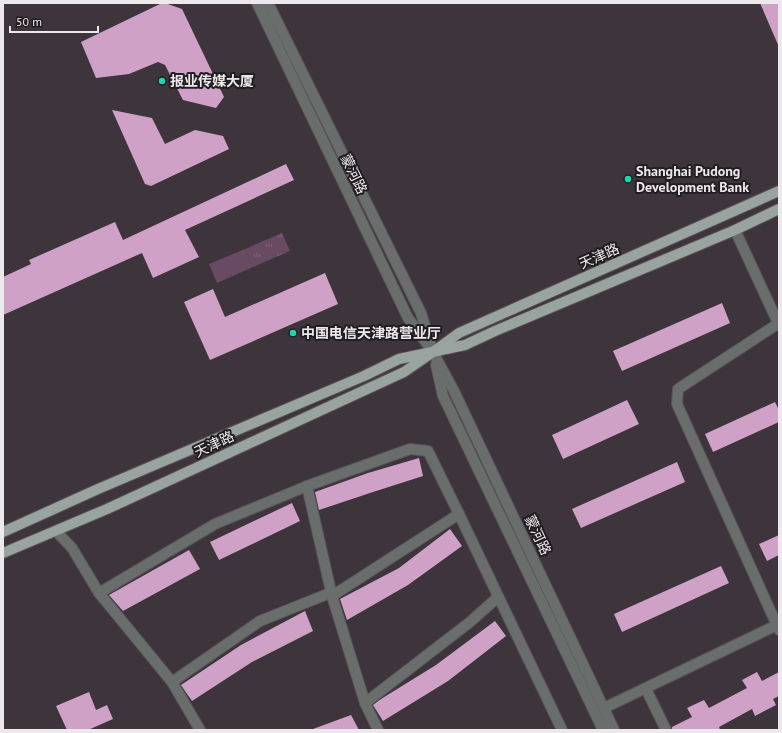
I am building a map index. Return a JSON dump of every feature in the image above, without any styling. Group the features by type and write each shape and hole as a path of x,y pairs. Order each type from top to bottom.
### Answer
{"main road":[{"name":"天津路","path":"3,553 107,509 404,372 459,333 779,191"},
{"name":"天津路","path":"3,532 98,489 399,360 465,345 735,230 779,209"}],"street":[{"name":"蒙河路","path":"257,3 408,318 433,352 464,411 614,730"},
{"name":"蒙河路","path":"268,3 421,313 433,352 442,396 603,730"},
{"path":"604,708 778,628 677,404 678,388 778,323 735,230"},
{"path":"99,593 215,524 307,486 410,449 428,451 562,730"},
{"path":"307,486 331,594 365,703 378,730"},
{"path":"172,682 260,621 331,594 459,514"},
{"path":"56,531 72,548 99,593 172,682 200,730"},
{"path":"365,703 470,622 498,597"},
{"path":"646,689 666,730"}],"green space":[{"path":"282,233 290,251 253,267 245,249"},
{"path":"245,249 253,267 217,283 209,264"}],"building":[{"path":"162,3 182,9 224,97 216,108 183,100 165,65 158,62 129,74 96,78 81,42"},
{"path":"760,3 779,3 779,47"},
{"path":"112,110 152,118 165,144 195,130 223,136 229,149 151,186 145,184"},
{"path":"286,164 294,180 185,230 199,257 153,278 142,253 3,315 3,277 31,264 29,260 115,222 123,240"},
{"path":"325,273 338,304 210,360 184,302 213,289 225,317"},
{"path":"722,303 730,323 622,371 613,351"},
{"path":"627,400 639,424 563,459 552,435"},
{"path":"775,402 779,410 779,422 713,452 705,434"},
{"path":"419,458 423,476 319,510 315,492 368,473"},
{"path":"677,462 685,482 581,528 572,509"},
{"path":"292,503 300,521 219,560 210,542"},
{"path":"450,529 462,546 408,585 347,620 340,599 399,568"},
{"path":"779,535 779,555 767,561 759,544"},
{"path":"189,550 200,569 123,611 109,595"},
{"path":"721,566 729,583 622,632 614,614"},
{"path":"305,611 313,631 252,662 192,701 181,685 241,645"},
{"path":"495,621 506,636 448,681 383,721 373,705 436,665"},
{"path":"757,672 762,681 779,672 779,696 773,699 776,705 755,716 752,709 719,727 720,730 672,730 672,727 692,717 687,708 704,700 709,708 747,688 742,680"},
{"path":"89,692 96,710 107,705 113,719 88,730 67,730 56,706"},
{"path":"351,715 359,730 313,730 313,729"}],"place":[{"name":"报业传媒大厦","path":"162,81"},
{"name":"Shanghai Pudong Development Bank","path":"628,179"},
{"name":"中国电信天津路营业厅","path":"293,333"}]}
